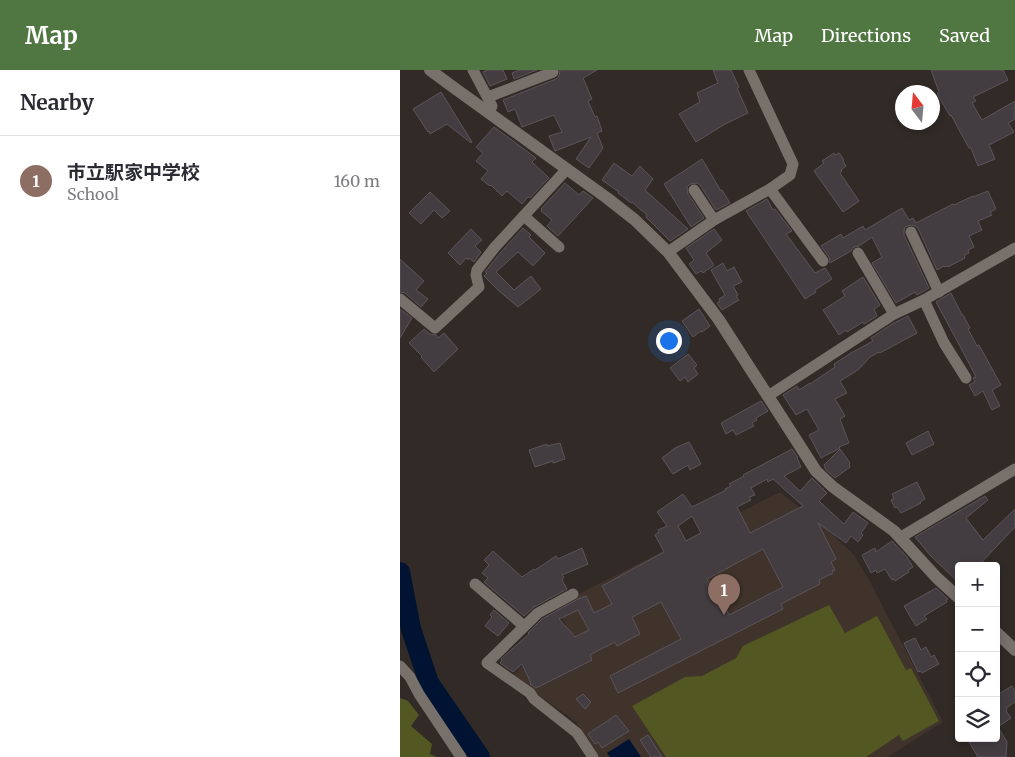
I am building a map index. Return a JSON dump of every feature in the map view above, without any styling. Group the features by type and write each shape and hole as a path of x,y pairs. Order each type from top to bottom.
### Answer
{"street":[{"path":"430,70 607,198 635,220 668,252 719,320 816,471 833,487 894,531 937,578 955,594"},
{"path":"473,70 492,106 489,113"},
{"path":"668,252 714,220 770,189 790,175 793,164 749,70"},
{"path":"488,98 553,72"},
{"path":"400,298 435,328 479,287 476,275 477,270 495,247 567,169"},
{"path":"770,189 824,261"},
{"path":"694,190 714,220"},
{"path":"524,216 559,247"},
{"path":"911,232 939,292"},
{"path":"768,396 894,314 939,292 1015,248"},
{"path":"858,253 894,314"},
{"path":"924,300 944,342 966,378"},
{"path":"900,537 1015,469"},
{"path":"475,584 524,626"},
{"path":"573,594 538,613 488,663 530,693 534,699 577,733 593,757"},
{"path":"1000,636 1015,650"},
{"path":"400,666 410,677 419,694 461,757"}],"shaded area":[{"path":"780,492 830,532 854,555 943,722 888,757 600,757 576,722 512,676 566,625 555,606"}],"green space":[{"path":"829,605 845,633 877,616 906,670 911,668 939,721 903,741 899,735 866,757 666,757 632,706 685,677 702,676 736,658 743,646"},
{"path":"400,698 408,701 419,715 411,726 432,744 430,754 437,757 400,757"}],"water":[{"path":"629,739 641,757 610,757 607,753"}],"building":[{"path":"503,70 507,79 490,86 483,72"},
{"path":"519,70 537,70 514,79 512,73"},
{"path":"560,70 597,70 583,78 592,99 588,101 595,117 597,116 602,131 597,133 603,148 589,168 576,159 591,137 555,151 549,136 562,132 554,115 522,127 515,109 508,112 503,100 556,79 559,76"},
{"path":"713,70 731,70 748,113 725,124 696,142 679,114 700,102 697,93 718,83"},
{"path":"931,70 1003,70 1008,80 973,97 976,101 972,103 982,120 1015,101 1015,119 1008,123 1014,132 989,145 995,159 978,166 971,148 969,148 940,99 940,85 936,85"},
{"path":"441,92 471,143 447,124 430,134 413,109"},
{"path":"494,127 536,158 532,162 549,178 522,204 507,191 502,196 491,185 481,179 488,171 476,161 483,153 476,147"},
{"path":"834,153 835,155 839,153 844,160 846,166 840,173 859,201 843,212 814,171 824,163 822,161"},
{"path":"702,159 730,203 716,210 700,185 697,183 690,184 687,187 688,194 704,218 691,227 664,184"},
{"path":"614,163 632,176 640,166 653,179 645,190 688,229 670,241 646,217 647,215 602,180"},
{"path":"565,183 579,195 583,191 593,198 558,236 547,226 552,220 541,209"},
{"path":"988,191 996,209 990,212 992,215 978,221 982,230 969,236 974,247 968,250 969,253 964,255 965,258 948,267 944,266 937,270 918,228 911,225 905,227 904,235 929,288 917,295 915,292 896,303 872,263 882,257 872,237 830,263 829,257 821,246 841,234 843,238 863,226 865,230 902,208 909,220 913,218 916,223 953,204"},
{"path":"430,192 450,211 442,218 434,210 421,224 409,213"},
{"path":"767,199 773,210 775,209 792,231 786,234 815,273 825,268 832,279 805,299 746,211"},
{"path":"523,228 545,253 533,266 518,252 496,272 514,290 531,276 541,289 518,307 484,276 501,252"},
{"path":"471,229 482,240 475,246 481,252 474,262 466,258 460,265 448,253"},
{"path":"714,229 722,240 706,253 714,265 703,273 701,271 696,274 689,264 694,260 686,248"},
{"path":"400,259 424,281 416,290 428,299 421,307 405,293 400,292"},
{"path":"723,263 727,271 734,267 742,282 733,286 739,300 722,310 717,303 725,295 711,270"},
{"path":"863,277 880,305 874,309 877,316 839,335 823,310 845,296 842,291"},
{"path":"951,293 970,328 968,329 977,346 979,345 1001,385 992,390 1000,406 992,410 983,391 975,396 969,385 975,382 973,378 976,377 936,302"},
{"path":"400,309 412,318 400,338"},
{"path":"699,309 710,326 693,337 682,321"},
{"path":"908,316 917,333 870,357 858,370 840,381 847,393 835,399 845,416 840,419 849,443 821,458 809,435 819,430 807,409 796,415 783,395 797,386 799,390 810,384 835,367 834,364 873,341 871,338"},
{"path":"424,329 438,338 444,333 458,349 434,372 409,343"},
{"path":"688,354 697,365 694,368 698,374 688,382 685,377 680,381 670,368"},
{"path":"761,401 768,411 756,418 757,420 752,423 754,426 736,435 733,430 726,434 721,423"},
{"path":"928,431 934,444 912,455 906,443"},
{"path":"689,442 701,464 690,470 688,465 673,474 662,458 675,448"},
{"path":"560,443 565,459 535,467 529,450 547,444 547,446"},
{"path":"792,449 801,467 784,476 800,491 812,478 827,493 819,501 844,524 853,512 868,523 861,533 863,535 858,542 851,536 846,543 818,523 836,559 831,562 835,570 832,571 833,573 819,580 820,584 781,604 783,609 618,693 610,676 681,639 661,602 632,617 640,634 617,646 615,642 599,650 590,655 592,660 536,688 530,684 522,664 513,672 500,663 501,659 529,634 542,619 578,599 586,596 594,613 612,604 602,586 664,552 655,535 659,532 658,530 667,526 657,512 683,494 692,507 726,490 731,486 729,484","holes":["767,479 768,482 773,479 803,506 750,533 737,507 751,500 749,497 755,495 751,488","692,516 701,533 686,541 678,526","763,549 783,587 729,615 718,593 715,594 707,579","578,610 589,630 575,637 559,619"]},
{"path":"840,449 850,463 850,467 835,478 826,470 824,465"},
{"path":"917,482 925,499 901,513 897,507 895,508 891,500 894,498 892,494"},
{"path":"985,496 988,500 966,518 983,540 1015,509 1015,527 982,562 955,562 955,579 930,555 915,537"},
{"path":"892,541 907,557 913,567 895,581 894,579 892,580 885,569 877,573 876,570 871,573 862,555 875,548 876,552"},
{"path":"582,548 588,564 562,575 564,577 562,580 567,589 534,607 524,616 484,582 488,578 482,573 489,565 484,560 493,551 522,577 556,556 558,559"},
{"path":"936,588 948,599 946,600 947,602 924,616 927,619 916,626 904,606"},
{"path":"494,610 509,623 498,636 485,626 492,617 490,615"},
{"path":"915,638 921,650 926,647 931,657 934,655 939,664 922,673 921,671 918,672 904,643"},
{"path":"1012,686 1015,691 1015,702 1006,708 1011,718 1000,726 1000,697 1000,693"},
{"path":"583,694 591,702 585,709 576,699"},
{"path":"616,715 629,731 602,748 598,742 595,744 588,734"},
{"path":"1000,730 1007,742 1006,757 978,757 969,742 1000,742"},
{"path":"648,735 662,757 651,757 640,740"}],"waterway":[{"path":"400,572 411,629 429,683 480,757"}],"place":[{"name":"市立駅家中学校","path":"724,615"}]}
